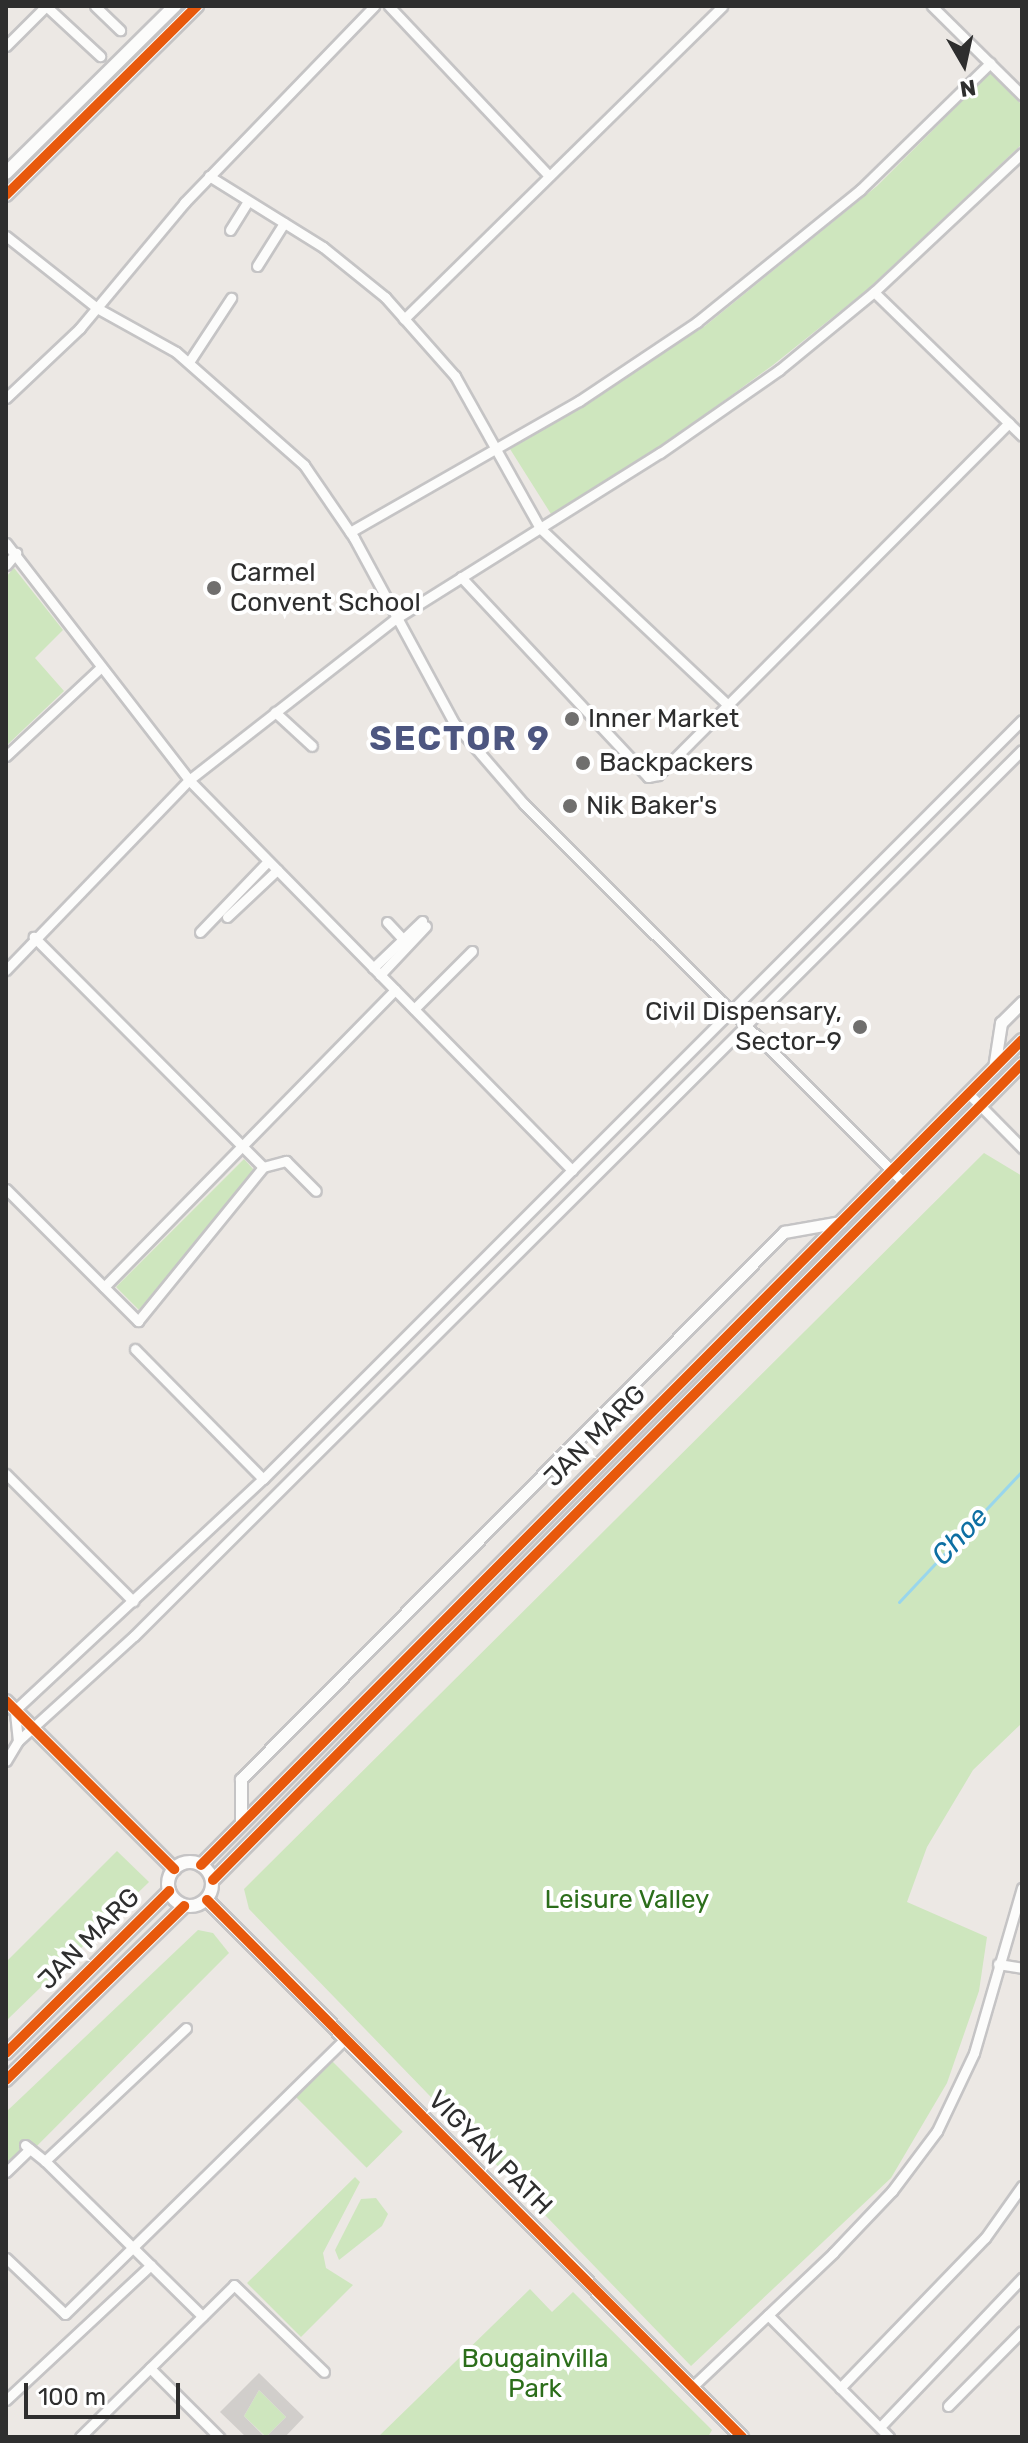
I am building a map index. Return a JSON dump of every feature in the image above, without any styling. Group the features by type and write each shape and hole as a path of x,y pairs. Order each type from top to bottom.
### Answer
{"main road":[{"path":"6,173 175,6"},
{"path":"6,195 197,6"},
{"name":"JAN MARG","path":"201,1865 1022,1040"},
{"name":"JAN MARG","path":"213,1880 1022,1064"},
{"path":"11,1705 174,1869"},
{"path":"201,1865 213,1880 207,1900 184,1906 169,1891 174,1869 201,1865"},
{"name":"JAN MARG","path":"6,2053 169,1891"},
{"name":"VIGYAN PATH","path":"207,1900 737,2435"},
{"name":"JAN MARG","path":"6,2080 184,1906"}],"street":[{"path":"8,40 46,6 100,56"},
{"path":"95,6 120,30"},
{"path":"6,398 97,308 209,176 374,6"},
{"path":"389,6 549,176"},
{"path":"404,319 722,6"},
{"path":"932,6 1022,95"},
{"path":"350,532 498,450 720,305 860,190 990,63"},
{"path":"6,970 34,937 189,780 395,619 540,528 779,370 874,292 1022,153"},
{"path":"209,176 323,247 404,319 455,376 540,528 728,705"},
{"path":"230,230 248,201"},
{"path":"257,266 284,223"},
{"path":"6,236 97,308 189,362 304,465 350,532 428,683 474,746 524,804 733,1009 904,1183"},
{"path":"874,292 1022,436"},
{"path":"189,362 231,298"},
{"path":"461,577 648,777 658,775 1009,423"},
{"path":"6,543 189,780 572,1170"},
{"path":"6,565 16,553"},
{"path":"6,756 101,667"},
{"path":"275,712 312,746"},
{"path":"18,1741 11,1705 133,1601 263,1479 1022,720"},
{"path":"6,1761 18,1741 35,1731 1022,750"},
{"path":"200,932 268,861"},
{"path":"227,917 277,870"},
{"path":"387,922 403,939"},
{"path":"424,923 377,971 403,939 424,923"},
{"path":"34,937 263,1167"},
{"path":"414,1009 472,951"},
{"path":"104,1287 395,990"},
{"path":"994,1068 1001,1023 1022,1002"},
{"path":"969,1094 1022,1148"},
{"path":"6,1189 138,1321 263,1167 286,1161 316,1191"},
{"path":"241,1822 241,1779 773,1243 784,1232 841,1222"},
{"path":"135,1349 263,1479"},
{"path":"6,1474 133,1601"},
{"path":"692,2387 892,2191 937,2131 974,2053 1022,1888"},
{"path":"998,1964 1022,1968"},
{"path":"45,2161 186,2028"},
{"path":"6,2256 65,2314 345,2039"},
{"path":"6,2172 28,2147 202,2316"},
{"path":"840,2388 985,2238 1022,2186"},
{"path":"6,2400 151,2265"},
{"path":"880,2427 1022,2278"},
{"path":"80,2437 234,2285 324,2372"},
{"path":"768,2315 889,2437"},
{"path":"948,2406 1022,2331"},
{"path":"150,2368 219,2437"}],"green space":[{"path":"990,73 1022,105 1022,144 868,289 773,365 655,451 551,514 510,449 705,326 877,186"},
{"path":"14,568 63,630 35,658 64,691 6,746 6,577"},
{"name":"Leisure Valley","path":"984,1153 1022,1176 1022,1723 973,1770 927,1847 907,1902 987,1937 979,1991 947,2083 891,2178 691,2366 249,1909 244,1889"},
{"path":"244,1159 254,1170 139,1310 116,1287"},
{"path":"117,1851 149,1882 6,2021 6,1962"},
{"path":"198,1930 213,1933 229,1953 6,2177 6,2112"},
{"path":"332,2061 403,2132 367,2168 296,2097"},
{"path":"355,2177 360,2182 323,2253 326,2268 353,2285 301,2337 247,2283"},
{"path":"376,2198 388,2214 382,2226 339,2260 335,2250 361,2199"},
{"name":"Bougainvilla Park","path":"530,2289 552,2312 573,2292 712,2430 708,2437 378,2437"},
{"path":"259,2390 286,2417 266,2437 244,2416"}],"building":[{"path":"259,2373 304,2417 285,2437 266,2437 286,2417 259,2390 244,2416 265,2437 246,2437 220,2412"}],"waterway":[{"name":"Choe","path":"899,1602 1022,1471"}],"cycle path":[{"path":"6,195 197,6"},
{"path":"201,1865 1022,1040"},
{"path":"213,1880 1022,1064"},
{"path":"6,1701 174,1869"},
{"path":"6,2053 169,1891"},
{"path":"207,1900 742,2437"},
{"path":"6,2080 184,1906"}],"place":[{"name":"Carmel Convent School","path":"214,588"},
{"name":"Inner Market","path":"572,719"},
{"name":"Backpackers","path":"583,763"},
{"name":"Nik Baker's","path":"570,806"},
{"name":"Civil Dispensary, Sector-9","path":"860,1027"}],"district":[{"name":"SECTOR 9","path":"460,739"}]}
